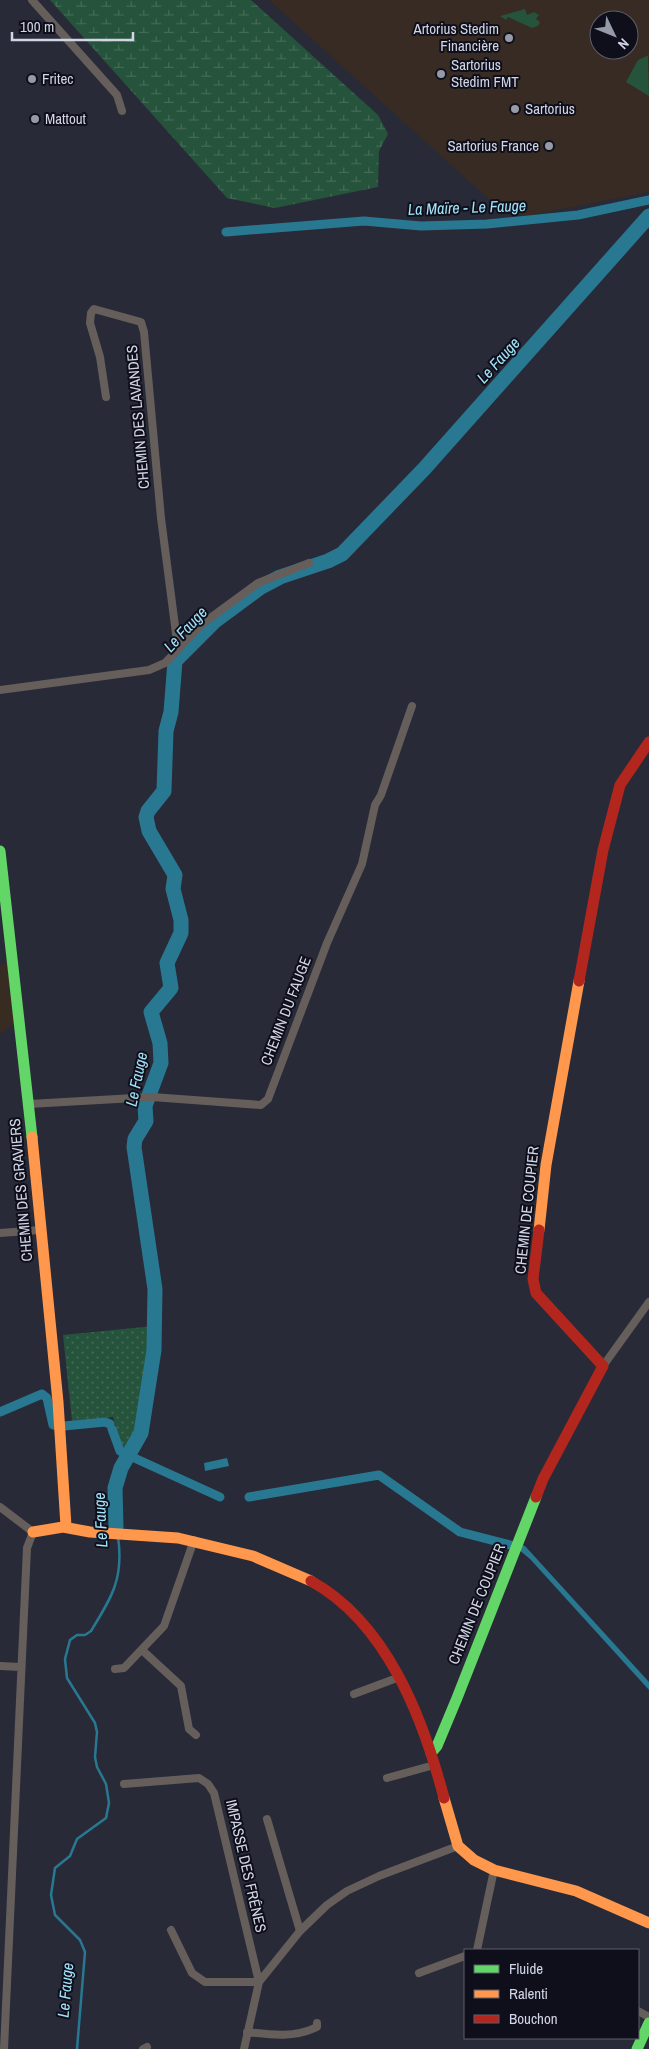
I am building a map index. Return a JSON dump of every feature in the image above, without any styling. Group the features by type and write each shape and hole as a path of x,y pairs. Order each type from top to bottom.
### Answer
{"street":[{"path":"32,0 117,95 122,111"},
{"name":"CHEMIN DES LAVANDES","path":"106,397 100,358 90,323 91,313 94,308 141,322 144,332 161,518 178,649"},
{"path":"0,690 149,670 165,663 202,624 258,583 309,563"},
{"name":"CHEMIN DU FAUGE","path":"29,1104 148,1097 261,1105 268,1099 327,943 362,864 375,805 381,795 412,706"},
{"name":"CHEMIN DE COUPIER","path":"433,1759 543,1479 603,1366 536,1293 533,1279 546,1165 603,850 620,785 649,742"},
{"name":"CHEMIN DES GRAVIERS","path":"0,850 29,1104 64,1461 66,1526"},
{"path":"0,1233 40,1230"},
{"path":"603,1366 649,1302"},
{"path":"0,1507 34,1532"},
{"path":"4,2049 27,1548 34,1532 50,1527 66,1526 80,1531 127,1532 194,1540 246,1552 303,1577 338,1599 358,1619 398,1678 433,1759 458,1846 481,1865 576,1891 649,1923"},
{"path":"114,1669 124,1668 164,1626 194,1540"},
{"path":"142,1650 181,1686 189,1729 196,1735"},
{"path":"0,1666 21,1667"},
{"path":"354,1694 398,1678"},
{"path":"387,1778 433,1759"},
{"name":"IMPASSE DES FRÊNES","path":"124,1784 199,1778 208,1784 214,1793 259,1982"},
{"path":"267,1819 300,1931"},
{"path":"244,2049 259,1982 300,1931 326,1906 347,1891 458,1846"},
{"path":"477,1949 494,1870"},
{"path":"171,1930 192,1973 205,1982 259,1982"},
{"path":"419,1973 464,1956"},
{"path":"247,2032 291,2036 304,2033 317,2026 317,2023"},
{"path":"637,2049 649,2023"}],"shaded area":[{"path":"269,0 649,0 649,192 525,216 503,212"},
{"path":"7,961 15,1023 0,1034 0,966"}],"green space":[{"path":"50,0 251,0 378,115 388,134 379,151 378,187 275,208 227,198"},
{"path":"525,9 527,15 534,12 539,15 536,19 540,22 538,26 532,28 508,17 506,20 500,16"},
{"path":"649,55 649,96 626,82 639,60"},
{"path":"154,1326 151,1375 145,1407 127,1452 120,1447 113,1417 72,1421 63,1335"}],"water":[{"path":"227,1458 229,1466 205,1471 204,1463"},
{"path":"520,1544 525,1546 649,1682 649,1690 530,1559 518,1549"}],"waterway":[{"name":"La Maïre - Le Fauge","path":"226,232 364,221 421,226 487,224 578,215 649,200"},
{"name":"Le Fauge","path":"116,1527 115,1488 121,1468 141,1433 154,1350 155,1289 134,1147 135,1139 146,1121 145,1106 161,1063 160,1043 151,1012 171,988 167,963 181,933 181,920 173,889 175,875 149,831 146,817 148,811 164,791 166,731 171,712 175,661 215,621 261,587 280,577 328,561 342,554 424,469 649,216"},
{"path":"0,1412 42,1394 47,1398 53,1425 57,1426"},
{"path":"64,1426 105,1422 110,1424"},
{"path":"112,1429 120,1451 126,1454"},
{"path":"130,1456 220,1497"},
{"path":"249,1497 379,1475 460,1532 514,1546"},
{"name":"Le Fauge","path":"77,2049 85,1952 80,1940 55,1915 51,1895 55,1868 70,1856 77,1839 106,1818 109,1803 106,1784 97,1767 95,1757 97,1732 95,1723 67,1678 65,1659 70,1640 77,1635 85,1635 91,1631 115,1587 119,1564 118,1537"}],"traffic: fast":[{"path":"0,851 32,1137"},
{"path":"431,1753 437,1746 457,1698 536,1497"},
{"path":"637,2049 649,2023"}],"traffic: slow":[{"path":"539,1230 546,1165 579,981"},
{"path":"32,1137 58,1402 66,1526"},
{"path":"33,1532 63,1527 90,1532 178,1538 253,1556 311,1581"},
{"path":"444,1798 458,1846 474,1860 494,1870 576,1891 649,1923"}],"traffic: jam":[{"path":"579,981 603,850 620,785 649,742"},
{"path":"536,1497 543,1479 603,1366 536,1293 533,1279 539,1230"},
{"path":"311,1581 338,1599 361,1621 381,1647 413,1705 425,1736 444,1798"}],"place":[{"name":"Artorius Stedim Financière","path":"509,38"},
{"name":"Sartorius Stedim FMT","path":"441,74"},
{"name":"Fritec","path":"32,79"},
{"name":"Sartorius","path":"515,109"},
{"name":"Mattout","path":"35,119"},
{"name":"Sartorius France","path":"549,146"}]}
